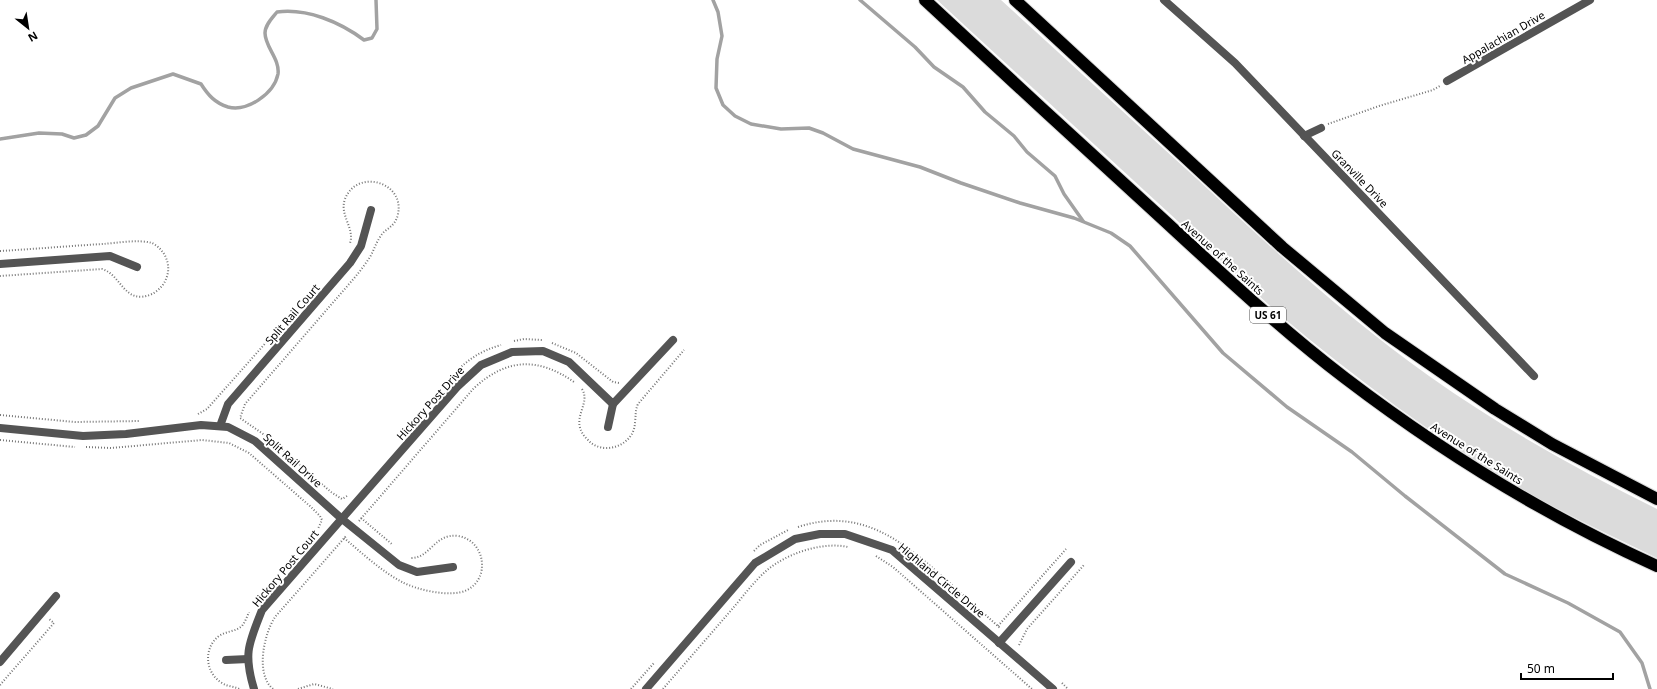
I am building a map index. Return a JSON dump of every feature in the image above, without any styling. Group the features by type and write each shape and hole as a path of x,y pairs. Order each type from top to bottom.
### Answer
{"highway":[{"name":"Avenue of the Saints","path":"925,0 1243,293 1345,378 1411,426 1512,491 1570,523 1657,566"},
{"path":"1015,0 1282,247 1385,333 1439,372 1501,413 1611,476 1657,499"}],"street":[{"name":"Granville Drive","path":"1164,0 1235,63 1534,376"},
{"name":"Appalachian Drive","path":"1448,81 1590,0"},
{"path":"1304,136 1323,126"},
{"name":"Split Rail Court","path":"220,426 228,404 350,263 361,246 371,210"},
{"path":"0,264 110,256 137,267"},
{"path":"608,427 613,404 673,340"},
{"name":"Hickory Post Drive","path":"342,519 457,387 481,365 512,352 543,351 569,362 613,404"},
{"name":"Split Rail Drive","path":"0,428 83,436 126,434 201,425 228,427 256,441 342,519 399,565 417,572 453,567"},
{"name":"Hickory Post Court","path":"254,689 248,670 248,646 262,610 342,519"},
{"name":"Highland Circle Drive","path":"646,689 755,563 795,539 820,534 845,534 892,550 1053,689"},
{"path":"999,643 1071,562"},
{"path":"1,661 56,596"},
{"path":"226,660 248,659"}],"path":[{"path":"1323,126 1379,106 1433,90 1448,81"},
{"path":"349,246 351,232 343,211 346,198 354,187 366,182 379,182 385,185 391,189 398,201 399,207 396,221 388,231 380,236 370,256 356,276 245,404 240,418 257,428 331,492 343,499 344,503 350,509 393,546"},
{"path":"194,415 202,414 207,409 280,327"},
{"path":"508,343 524,339 544,340"},
{"path":"550,342 576,353 613,382 622,383"},
{"path":"448,381 470,358 480,352 502,344"},
{"path":"580,386 585,396 579,418 579,424 584,437 595,446 608,448 615,447 627,441 636,422 635,410 638,404 684,350"},
{"path":"273,689 267,680 263,659 264,643 268,630 275,617 474,388 490,375 510,366 522,364 536,364 550,368 575,383"},
{"path":"0,415 75,422 147,420"},
{"path":"0,440 111,448 202,440 229,443 249,453 311,507 322,520 390,575 420,590 452,594 467,590 478,581 482,567 482,560 477,547 466,538 459,536 452,536 438,540 425,554 418,558 408,557"},
{"path":"343,499 349,495"},
{"path":"317,530 322,520"},
{"path":"796,528 807,524 829,521 849,522 882,532 912,550 1019,645 1027,630 1084,565"},
{"path":"750,554 760,546 790,530"},
{"path":"663,689 746,594 767,571 777,563 804,551 824,547 834,546 854,548"},
{"path":"998,626 1066,549"},
{"path":"874,555 893,567 1032,689"},
{"path":"240,689 227,686 216,678 209,667 208,653 214,641 219,637 237,630 242,625 250,610"},
{"path":"631,689 657,659"},
{"path":"1061,682 1068,689"},
{"path":"298,689 314,684 333,689"}],"shaded area":[{"path":"937,0 1001,0 1280,255 1368,330 1429,376 1484,413 1540,447 1657,509 1657,558 1586,524 1517,486 1425,427 1366,384 1280,315"}],"waterway":[{"path":"0,139 39,133 62,134 74,138 86,135 98,126 115,98 131,88 173,74 201,84 212,98 223,105 235,108 243,107 259,100 265,95 271,88 278,74 277,63 267,43 265,33 267,24 277,12 288,11 311,14 334,22 355,33 364,40 372,38 377,29 376,0"},
{"path":"713,0 718,12 722,36 717,59 716,88 723,105 735,116 751,124 781,129 809,128 823,133 853,149 920,167 1020,203 1074,218 1111,233 1130,246 1223,353 1287,407 1352,452 1405,496 1505,574 1568,603 1620,632 1642,663 1650,689"},
{"path":"860,0 915,47 934,67 963,87 985,112 1014,136 1027,152 1055,176 1064,194 1083,221"}]}
